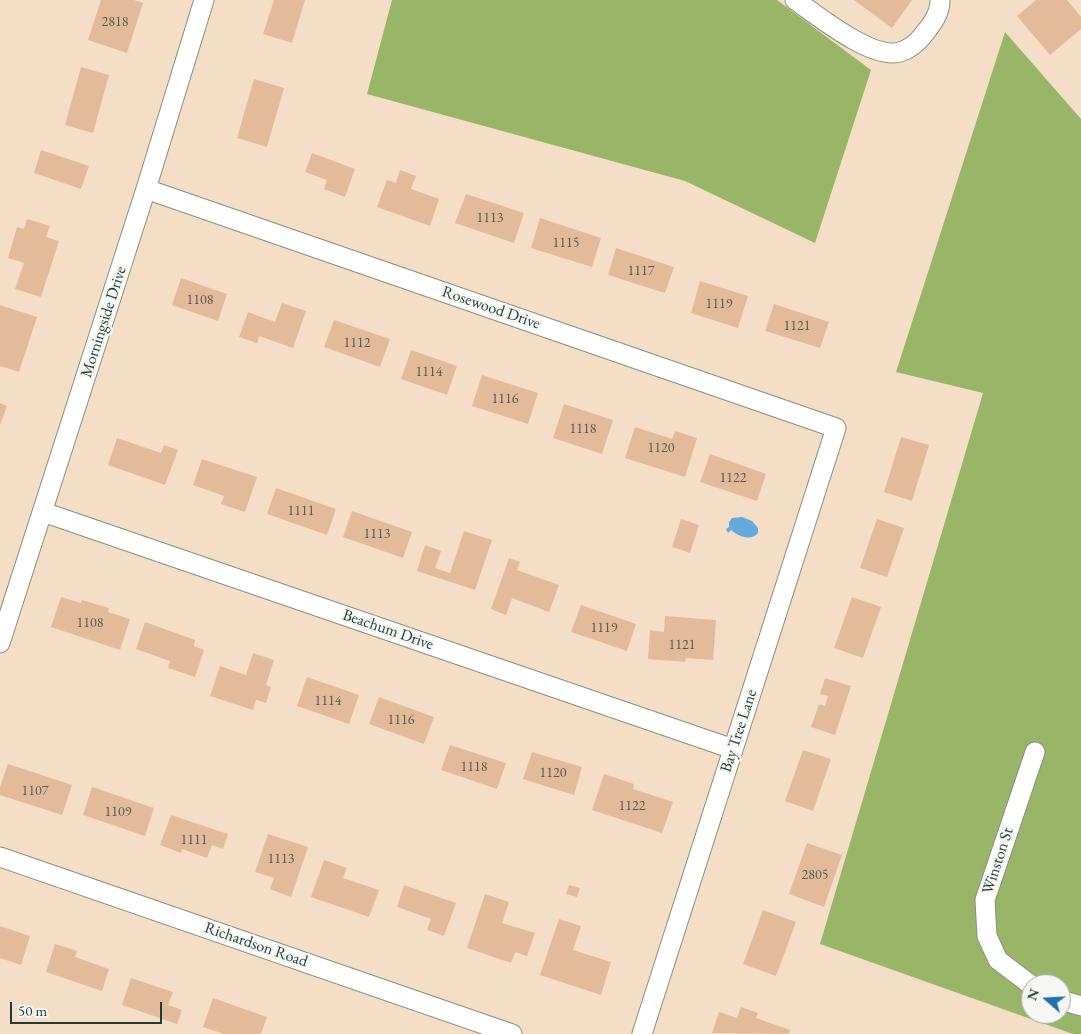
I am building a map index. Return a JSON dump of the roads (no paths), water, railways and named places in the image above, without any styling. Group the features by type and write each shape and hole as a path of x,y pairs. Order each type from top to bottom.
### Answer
{"street":[{"name":"Morningside Drive","path":"0,643 146,189 204,0"},
{"path":"795,0 855,41 883,52 898,53 910,48 921,38 935,20 940,0"},
{"name":"Rosewood Drive","path":"146,189 836,428"},
{"name":"Bay Tree Lane","path":"642,1034 836,428"},
{"name":"Beachum Drive","path":"43,512 733,749"},
{"name":"Winston St","path":"1021,977 998,960 987,936 985,900 1035,752"},
{"name":"Richardson Road","path":"0,857 512,1034"}],"water":[{"path":"742,517 752,521 758,528 758,533 752,537 745,537 731,530 728,533 726,529 729,527 729,522 732,518"}]}
